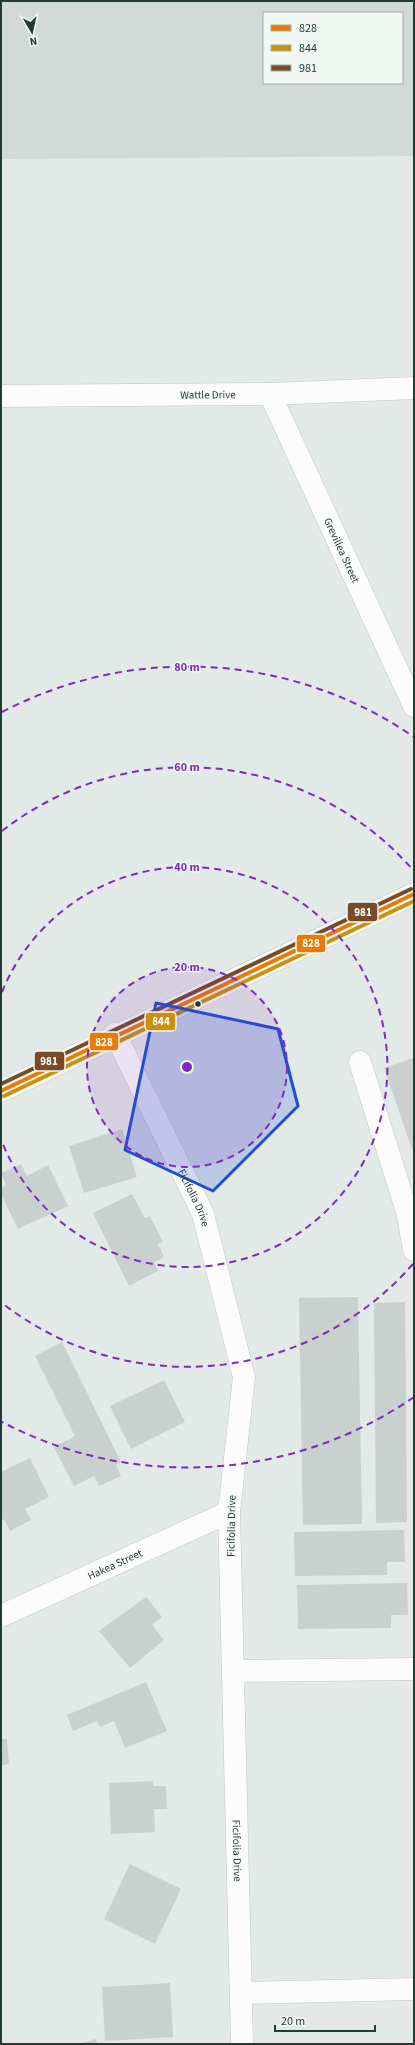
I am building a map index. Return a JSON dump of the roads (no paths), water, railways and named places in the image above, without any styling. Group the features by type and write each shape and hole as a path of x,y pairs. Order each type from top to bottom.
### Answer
{"street":[{"name":"Wattle Drive","path":"1,396 270,394 414,388"},
{"name":"Grevillea Street","path":"270,394 414,706"},
{"path":"1,1091 116,1034 414,894"},
{"name":"Ficifolia Drive","path":"116,1034 203,1214 244,1377 229,1512 242,2044"},
{"path":"360,1062 411,1214 414,1250"},
{"name":"Hakea Street","path":"1,1616 229,1512"},
{"path":"233,1670 414,1669"},
{"path":"241,1993 414,1989"}]}
